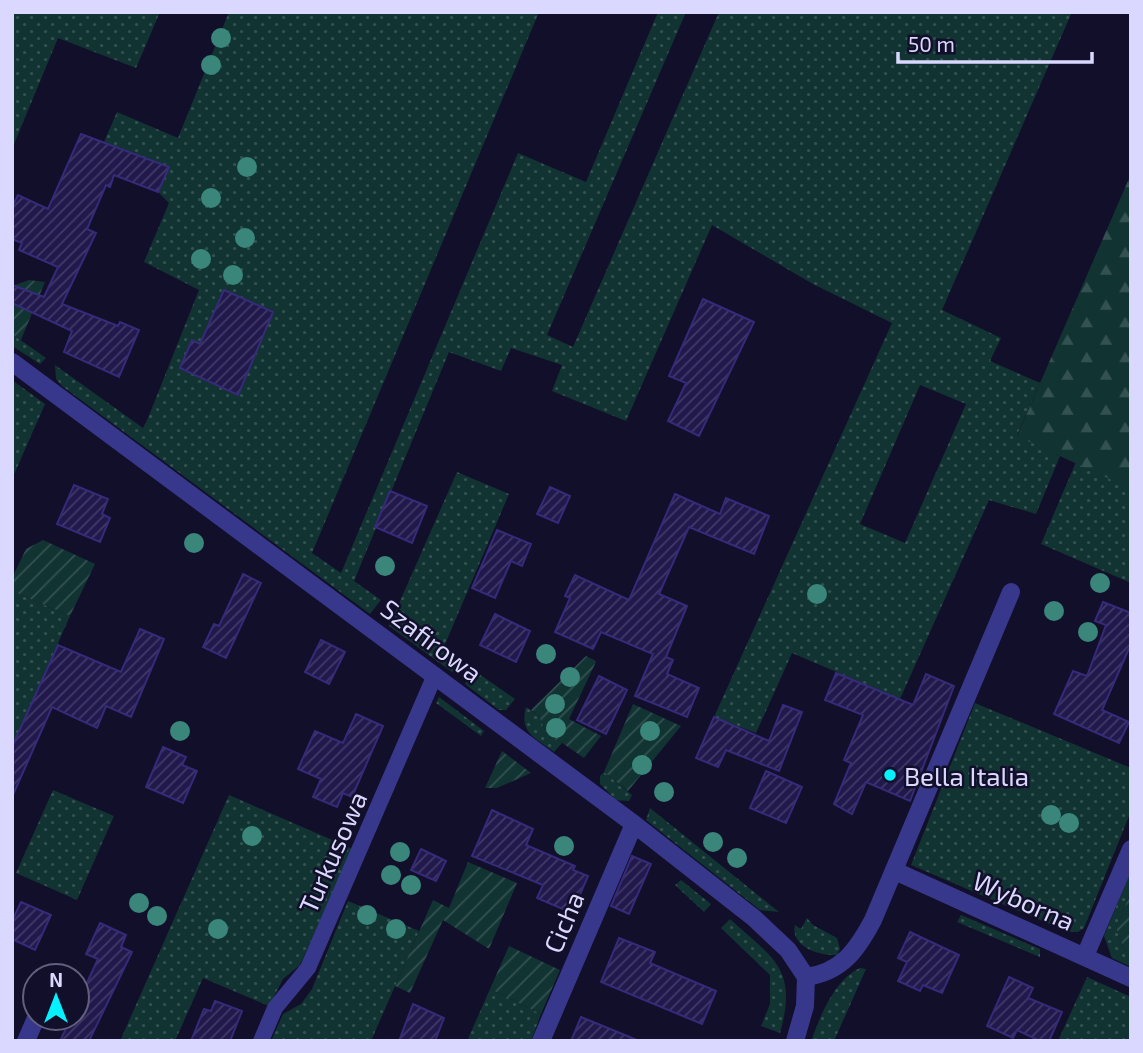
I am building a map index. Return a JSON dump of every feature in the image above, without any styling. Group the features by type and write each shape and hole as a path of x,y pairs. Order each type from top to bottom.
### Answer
{"street":[{"name":"Szafirowa","path":"12,362 634,824 754,918 788,950 806,977"},
{"path":"795,1041 805,1006 806,977 830,971 850,957 873,920 1011,592"},
{"name":"Cicha","path":"541,1041 634,824"},
{"path":"1085,956 1131,849"},
{"name":"Wyborna","path":"895,871 1131,978"}],"lane":[{"name":"Turkusowa","path":"261,1041 275,1007 308,968 435,675"}],"green space":[{"path":"12,12 160,12 136,68 58,38 12,149"},
{"path":"229,12 539,12 312,553 341,573 518,153 586,182 658,12 686,12 547,335 573,347 719,12 1072,12 942,310 1001,338 990,361 1040,383 1017,435 1060,456 1036,514 989,500 900,699 792,653 756,733 714,717 892,323 813,284 712,225 626,421 552,391 562,365 511,348 501,371 449,352 354,581 381,600 370,614 56,379 55,365 143,428 199,290 144,262 169,203 158,192 168,167 104,142 117,112 178,138","holes":["224,290 273,311 273,312 215,311","920,385 966,404 905,543 860,524"]},
{"path":"1131,174 1131,489 1017,436"},
{"path":"29,280 45,282 21,340 12,334 12,286"},
{"path":"12,334 46,358 40,364 12,346"},
{"path":"12,380 45,404 12,479"},
{"path":"1076,462 1131,489 1131,583 1041,544"},
{"path":"457,472 509,494 443,649 462,662 452,672 389,626"},
{"path":"43,540 95,564 70,616 12,591 12,578 26,549"},
{"path":"12,591 70,616 12,747"},
{"path":"586,656 596,661 569,719 601,736 584,758 545,731 539,716 531,710"},
{"path":"472,669 515,699 506,710 499,710 465,684"},
{"path":"439,697 484,731 481,736 436,703"},
{"path":"975,703 1131,768 1131,811 1084,928 1078,932 1068,932 911,865"},
{"path":"633,704 681,726 628,791 604,772"},
{"path":"526,707 539,716 545,731 562,743 554,752 530,734 525,723"},
{"path":"502,751 531,773 497,788 485,788"},
{"path":"604,772 632,795 629,801 616,800 600,784 600,776"},
{"path":"53,790 114,816 77,900 16,873"},
{"path":"229,795 353,849 300,965 283,979 269,1006 203,978 175,1041 120,1041"},
{"path":"650,808 779,912 760,910 646,820"},
{"path":"468,862 517,883 489,949 443,920 410,993 395,986 433,900 449,908"},
{"path":"1131,871 1131,892 1116,928 1125,951 1131,953 1131,967 1112,958 1104,936"},
{"path":"681,880 711,904 704,912 675,885"},
{"path":"1131,892 1131,953 1125,951 1116,928"},
{"path":"348,901 419,931 371,1041 271,1041 283,1014 301,1004 312,989"},
{"path":"961,915 1040,949 1040,957 957,922"},
{"path":"807,918 813,925 837,938 840,949 837,955 815,952 797,939 795,925 801,929"},
{"path":"730,919 770,956 784,979 785,1011 780,1033 761,1026 770,1004 770,975 721,928"},
{"path":"509,946 560,970 541,1014 490,989"},
{"path":"860,968 866,969 834,1041 811,1041 836,990"},
{"path":"1087,977 1131,997 1131,1041 1058,1041"},
{"path":"490,989 541,1014 531,1041 467,1041"}],"building":[{"path":"81,134 169,167 158,192 114,175 110,187 106,185 87,229 96,233 62,304 118,326 120,322 139,330 119,377 64,352 72,331 12,303 12,285 44,297 58,267 19,250 22,243 12,239 12,207 18,195 48,209"},
{"path":"224,290 273,312 238,395 180,368 192,340 200,344"},
{"path":"703,299 754,322 699,436 668,421 686,383 669,376"},
{"path":"74,485 108,499 102,514 110,518 100,542 57,524"},
{"path":"550,487 570,496 558,523 537,514"},
{"path":"390,491 427,506 412,543 375,527"},
{"path":"675,494 720,514 726,498 769,516 754,554 689,527 659,594 687,606 666,657 673,660 667,674 699,688 687,717 635,696 653,654 601,632 593,649 555,632 570,598 565,596 575,575 629,600"},
{"path":"497,530 531,544 522,566 511,561 495,598 472,588"},
{"path":"243,574 261,583 226,658 203,647 214,624 219,626"},
{"path":"1103,602 1131,613 1131,644 1102,710 1129,722 1119,743 1054,714 1073,671 1087,676 1106,625 1095,621"},
{"path":"495,614 530,631 516,662 480,645"},
{"path":"140,629 164,639 131,717 106,706 97,728 52,707 12,797 12,747 58,645 121,672"},
{"path":"321,640 345,652 329,684 305,672"},
{"path":"836,673 913,705 926,674 954,686 910,801 866,782 852,814 834,804 851,763 844,760 863,715 825,700"},
{"path":"599,676 627,690 606,734 577,720"},
{"path":"783,705 802,712 779,771 726,750 718,767 696,758 714,717 769,741"},
{"path":"356,714 383,726 352,797 343,793 337,807 313,797 321,779 298,769 315,731 343,743"},
{"path":"163,747 186,757 182,765 197,771 183,803 146,787"},
{"path":"766,771 802,787 786,823 750,808"},
{"path":"492,810 533,829 526,845 575,866 573,870 588,876 572,913 537,898 543,885 472,856"},
{"path":"421,849 446,861 436,881 411,870"},
{"path":"632,856 651,864 629,914 611,906"},
{"path":"21,902 51,915 35,950 12,939 12,921"},
{"path":"100,923 126,935 121,947 132,952 89,1041 60,1041 64,1032 91,1032 91,974 98,959 86,954"},
{"path":"910,932 959,955 942,993 923,985 920,991 898,981 907,962 898,958"},
{"path":"619,938 655,952 650,963 716,991 702,1024 601,982"},
{"path":"1009,977 1033,988 1028,998 1062,1012 1049,1041 1040,1041 1017,1030 1013,1038 987,1026"},
{"path":"215,1001 242,1011 230,1041 191,1041 204,1009 211,1011"},
{"path":"413,1004 444,1018 435,1041 399,1041"},
{"path":"581,1017 637,1040 637,1041 571,1041"}],"place":[{"name":"Bella Italia","path":"890,775"}]}
